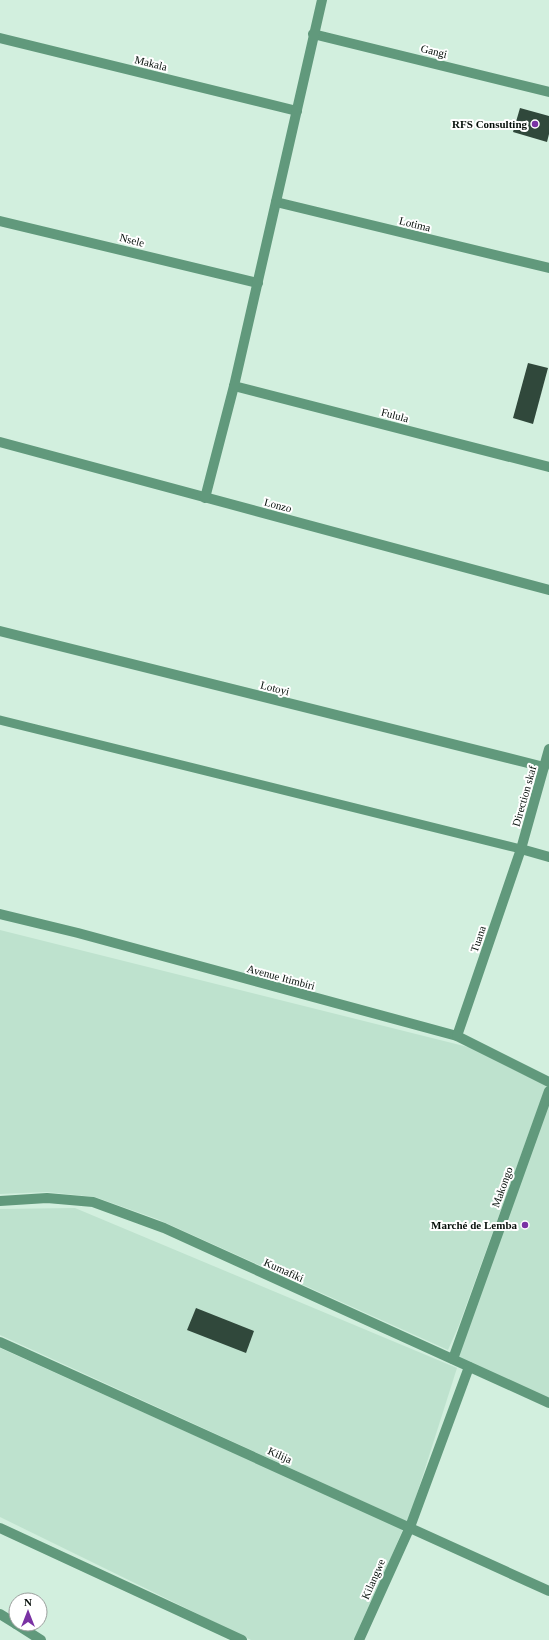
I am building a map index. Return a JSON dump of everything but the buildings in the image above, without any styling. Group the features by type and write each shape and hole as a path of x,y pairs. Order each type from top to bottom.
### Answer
{"street":[{"path":"205,498 234,386 297,112 313,34 322,0"},
{"name":"Gangi","path":"313,34 549,92"},
{"name":"Makala","path":"0,38 297,112"},
{"name":"Lotima","path":"276,202 549,268"},
{"name":"Nsele","path":"0,221 258,283"},
{"name":"Fulula","path":"234,386 549,467"},
{"name":"Lonzo","path":"0,442 549,590"},
{"name":"Lotoyi","path":"0,632 544,767"},
{"name":"Direction skaf","path":"521,849 549,749"},
{"path":"521,849 549,857"},
{"name":"Tuana","path":"457,1036 521,849"},
{"name":"Avenue Itimbiri","path":"0,914 78,933 457,1036 549,1082"},
{"name":"Makongo","path":"453,1359 549,1091"},
{"name":"Kumafiki","path":"0,1201 47,1198 93,1202 164,1228 549,1403"},
{"name":"Kilija","path":"0,1342 549,1591"},
{"name":"Kilangwe","path":"359,1640 410,1527 469,1367"},
{"path":"0,1528 242,1640"},
{"path":"28,1632 41,1640"}],"lane":[{"path":"0,720 521,849"}],"shaded area":[{"path":"0,930 472,1048 546,1086 459,1325 448,1350 157,1219 95,1197 47,1192 0,1194"},
{"name":"Marché de Lemba","path":"549,1091 549,1403 453,1359"},
{"path":"75,1208 457,1368 408,1522 0,1335 0,1209"},
{"path":"0,1348 403,1529 356,1640 251,1640 0,1517"}],"place":[{"name":"RFS Consulting","path":"535,124"},
{"name":"Marché de Lemba","path":"525,1225"}]}
